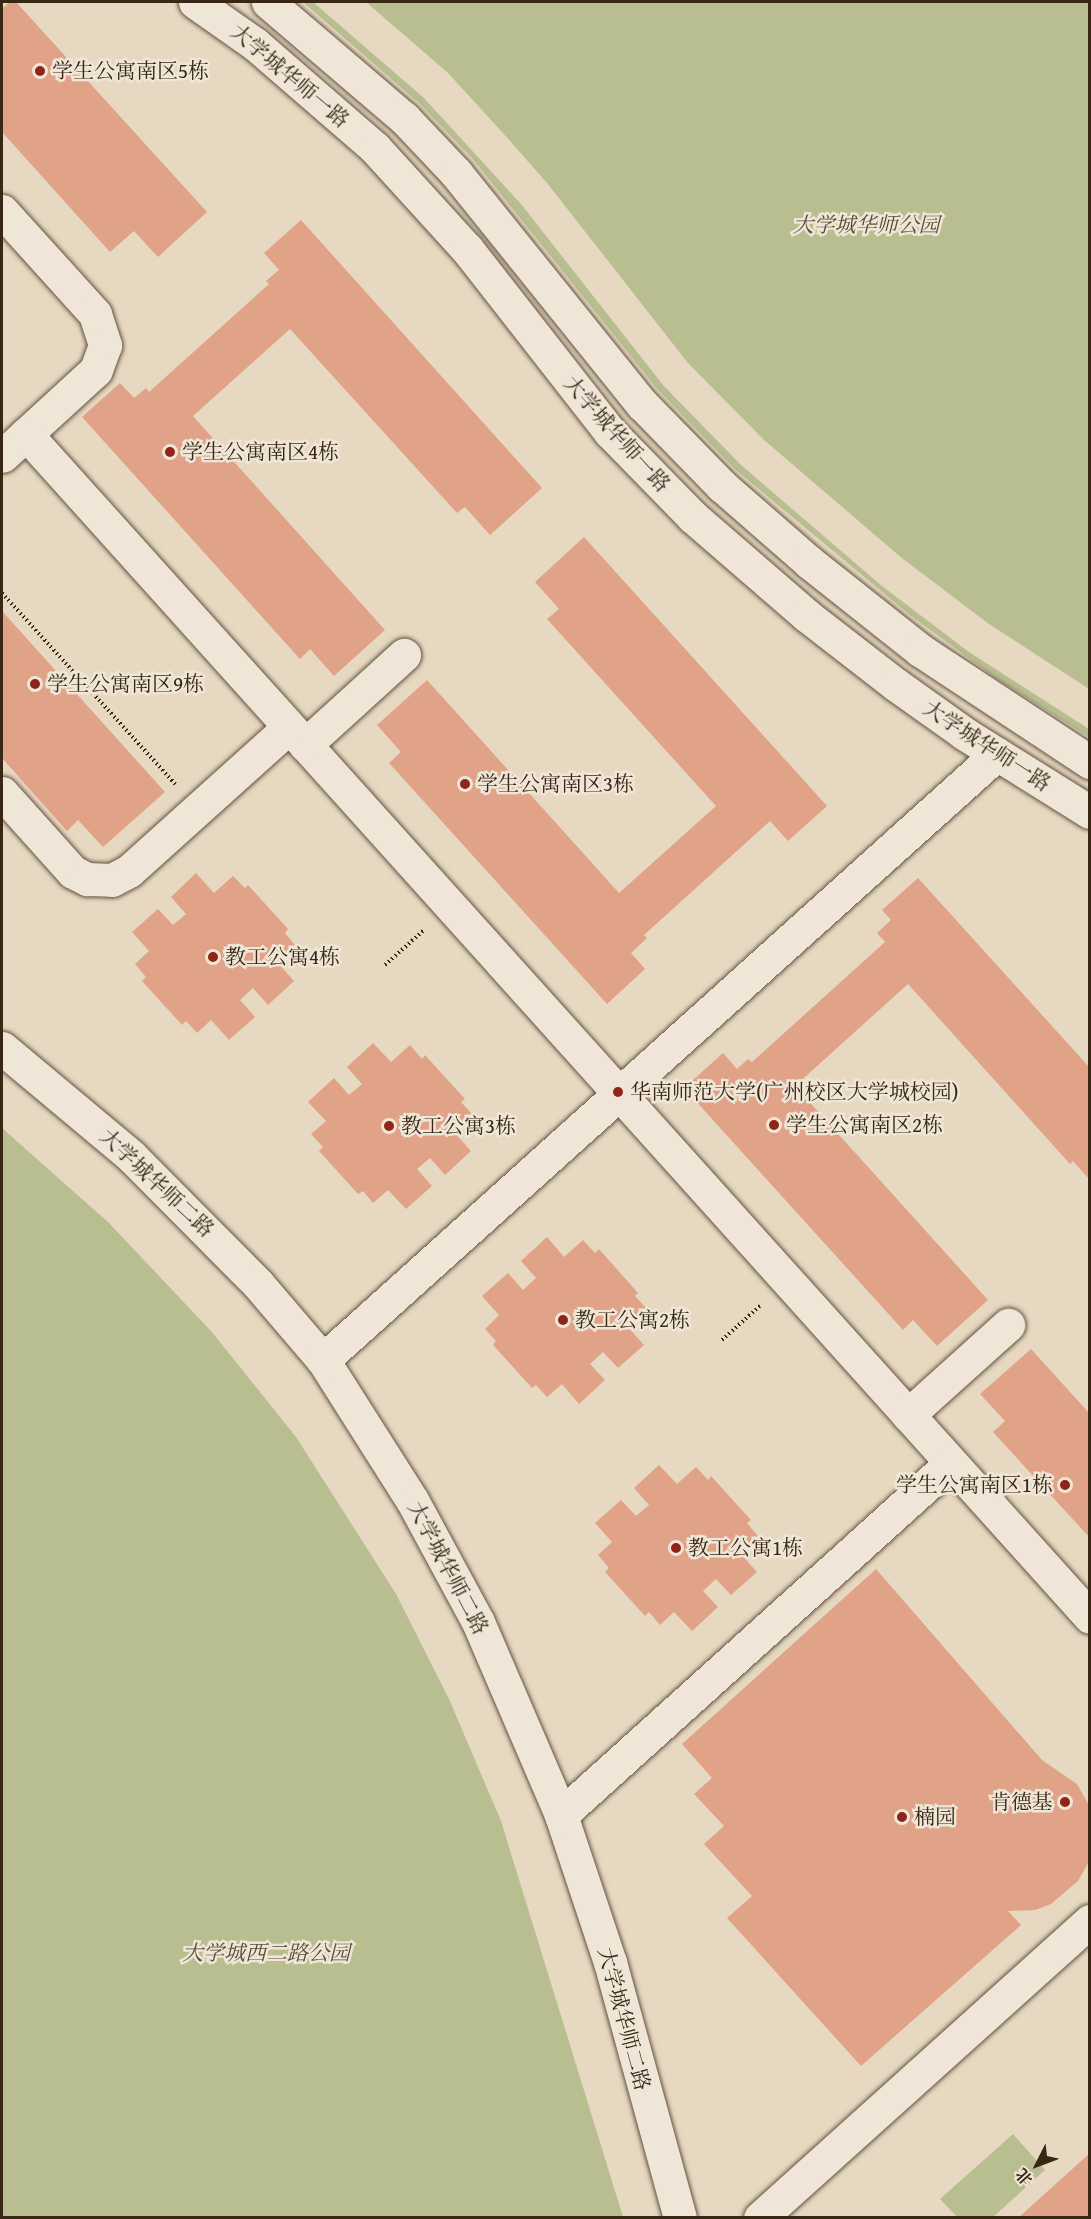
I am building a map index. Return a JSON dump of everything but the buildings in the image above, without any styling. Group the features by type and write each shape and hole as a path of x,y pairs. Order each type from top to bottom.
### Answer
{"street":[{"name":"大学城华师一路","path":"195,2 255,44 375,148 467,249 610,432 693,517 838,641 997,754 1089,812"},
{"name":"大学城华师一路","path":"268,2 404,118 456,173 642,404 722,486 809,562 920,650 1089,762"},
{"path":"2,211 94,314 104,337 103,355 96,370 2,456"},
{"path":"26,434 1089,1617"},
{"path":"2,793 73,872 96,881 120,877 197,809 404,656"},
{"path":"323,1360 997,754"},
{"name":"大学城华师二路","path":"2,1048 139,1164 217,1240 323,1360 380,1446 451,1570 524,1722 561,1815 610,1962 680,2217"},
{"path":"908,1415 1008,1324"},
{"path":"561,1815 951,1463"},
{"path":"760,2217 1089,1921"}],"path":[{"path":"2,593 197,809"},
{"path":"385,965 450,906"},
{"path":"722,1340 788,1281"}],"green space":[{"path":"303,2 313,2 424,98 521,204 663,385 741,465 882,586 969,652 1089,729 1089,737 1000,681 910,615 736,470 658,390 472,158 419,103"},
{"name":"大学城华师公园","path":"366,2 1089,2 1089,689 989,624 903,559 764,440 688,363 547,183 502,132 448,73"},
{"name":"大学城西二路公园","path":"2,1128 109,1223 211,1331 296,1437 396,1594 449,1699 501,1821 623,2217 2,2217"},
{"path":"1013,2134 1045,2170 993,2217 957,2217 940,2199"}],"place":[{"name":"学生公寓南区5栋","path":"40,71"},
{"name":"学生公寓南区4栋","path":"170,452"},
{"name":"学生公寓南区9栋","path":"35,684"},
{"name":"学生公寓南区3栋","path":"465,784"},
{"name":"教工公寓4栋","path":"213,957"},
{"name":"华南师范大学(广州校区大学城校园)","path":"618,1092"},
{"name":"学生公寓南区2栋","path":"774,1125"},
{"name":"教工公寓3栋","path":"389,1126"},
{"name":"教工公寓2栋","path":"563,1320"},
{"name":"学生公寓南区1栋","path":"1065,1485"},
{"name":"教工公寓1栋","path":"676,1548"},
{"name":"肯德基","path":"1065,1802"},
{"name":"楠园","path":"902,1817"}]}
